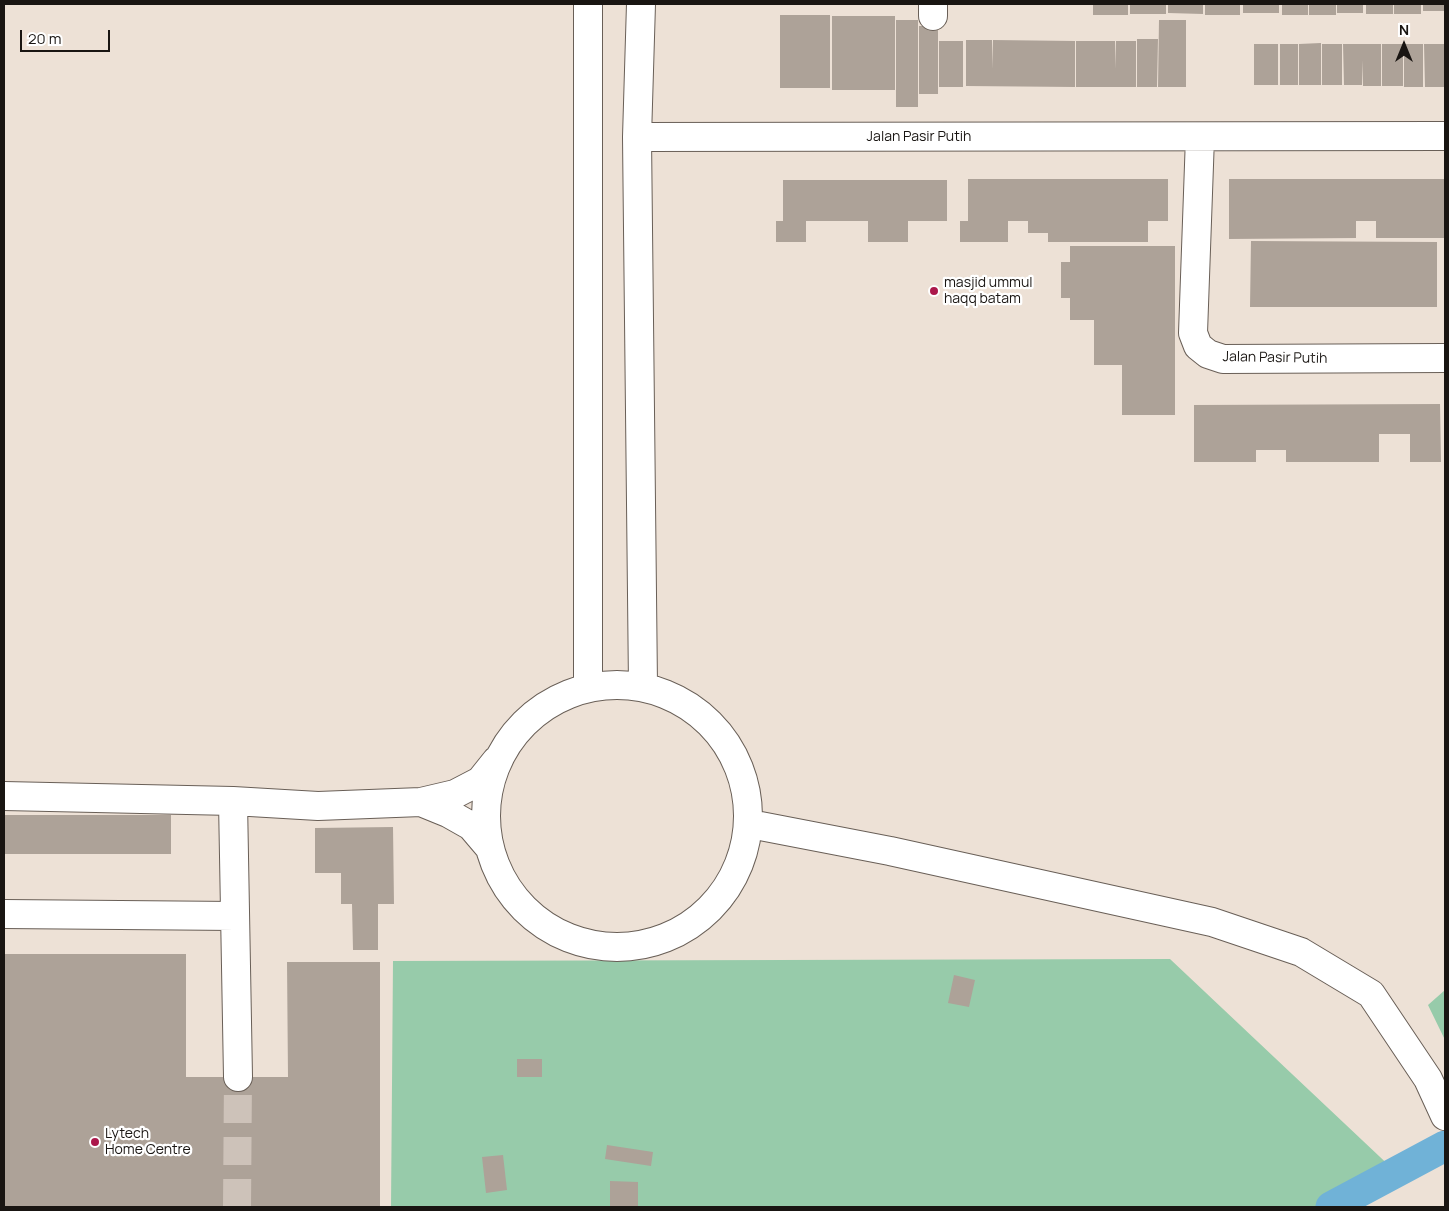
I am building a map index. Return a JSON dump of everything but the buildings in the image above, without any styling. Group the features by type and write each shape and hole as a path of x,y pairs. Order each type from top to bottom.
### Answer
{"street":[{"path":"588,4 588,687"},
{"path":"642,4 637,136 643,686"},
{"name":"Jalan Pasir Putih","path":"637,136 1445,136"},
{"name":"Jalan Pasir Putih","path":"1200,136 1193,333 1198,346 1208,354 1223,359 1445,358"},
{"path":"4,796 233,801 318,806 421,802 455,794 480,782 518,727 550,702 588,687 643,686 679,699 710,721 733,751 747,786 750,824 739,869 712,908 674,935 628,948 582,943 540,923 506,890 488,846 471,826 448,813 421,802"},
{"path":"488,846 485,800 496,761"},
{"path":"233,801 238,1077"},
{"path":"750,824 890,851 1212,922 1301,952 1371,994 1428,1079 1445,1116"},
{"path":"4,914 235,916"}],"green space":[{"path":"1170,959 1397,1173 1331,1207 391,1207 393,961"},
{"path":"1445,990 1445,1040 1428,1005"}],"waterway":[{"path":"1331,1207 1445,1146"}],"tunnel":[{"path":"237,1207 238,1077"}],"place":[{"name":"masjid ummul haqq batam","path":"934,291"},
{"name":"Lytech Home Centre","path":"95,1142"}]}
